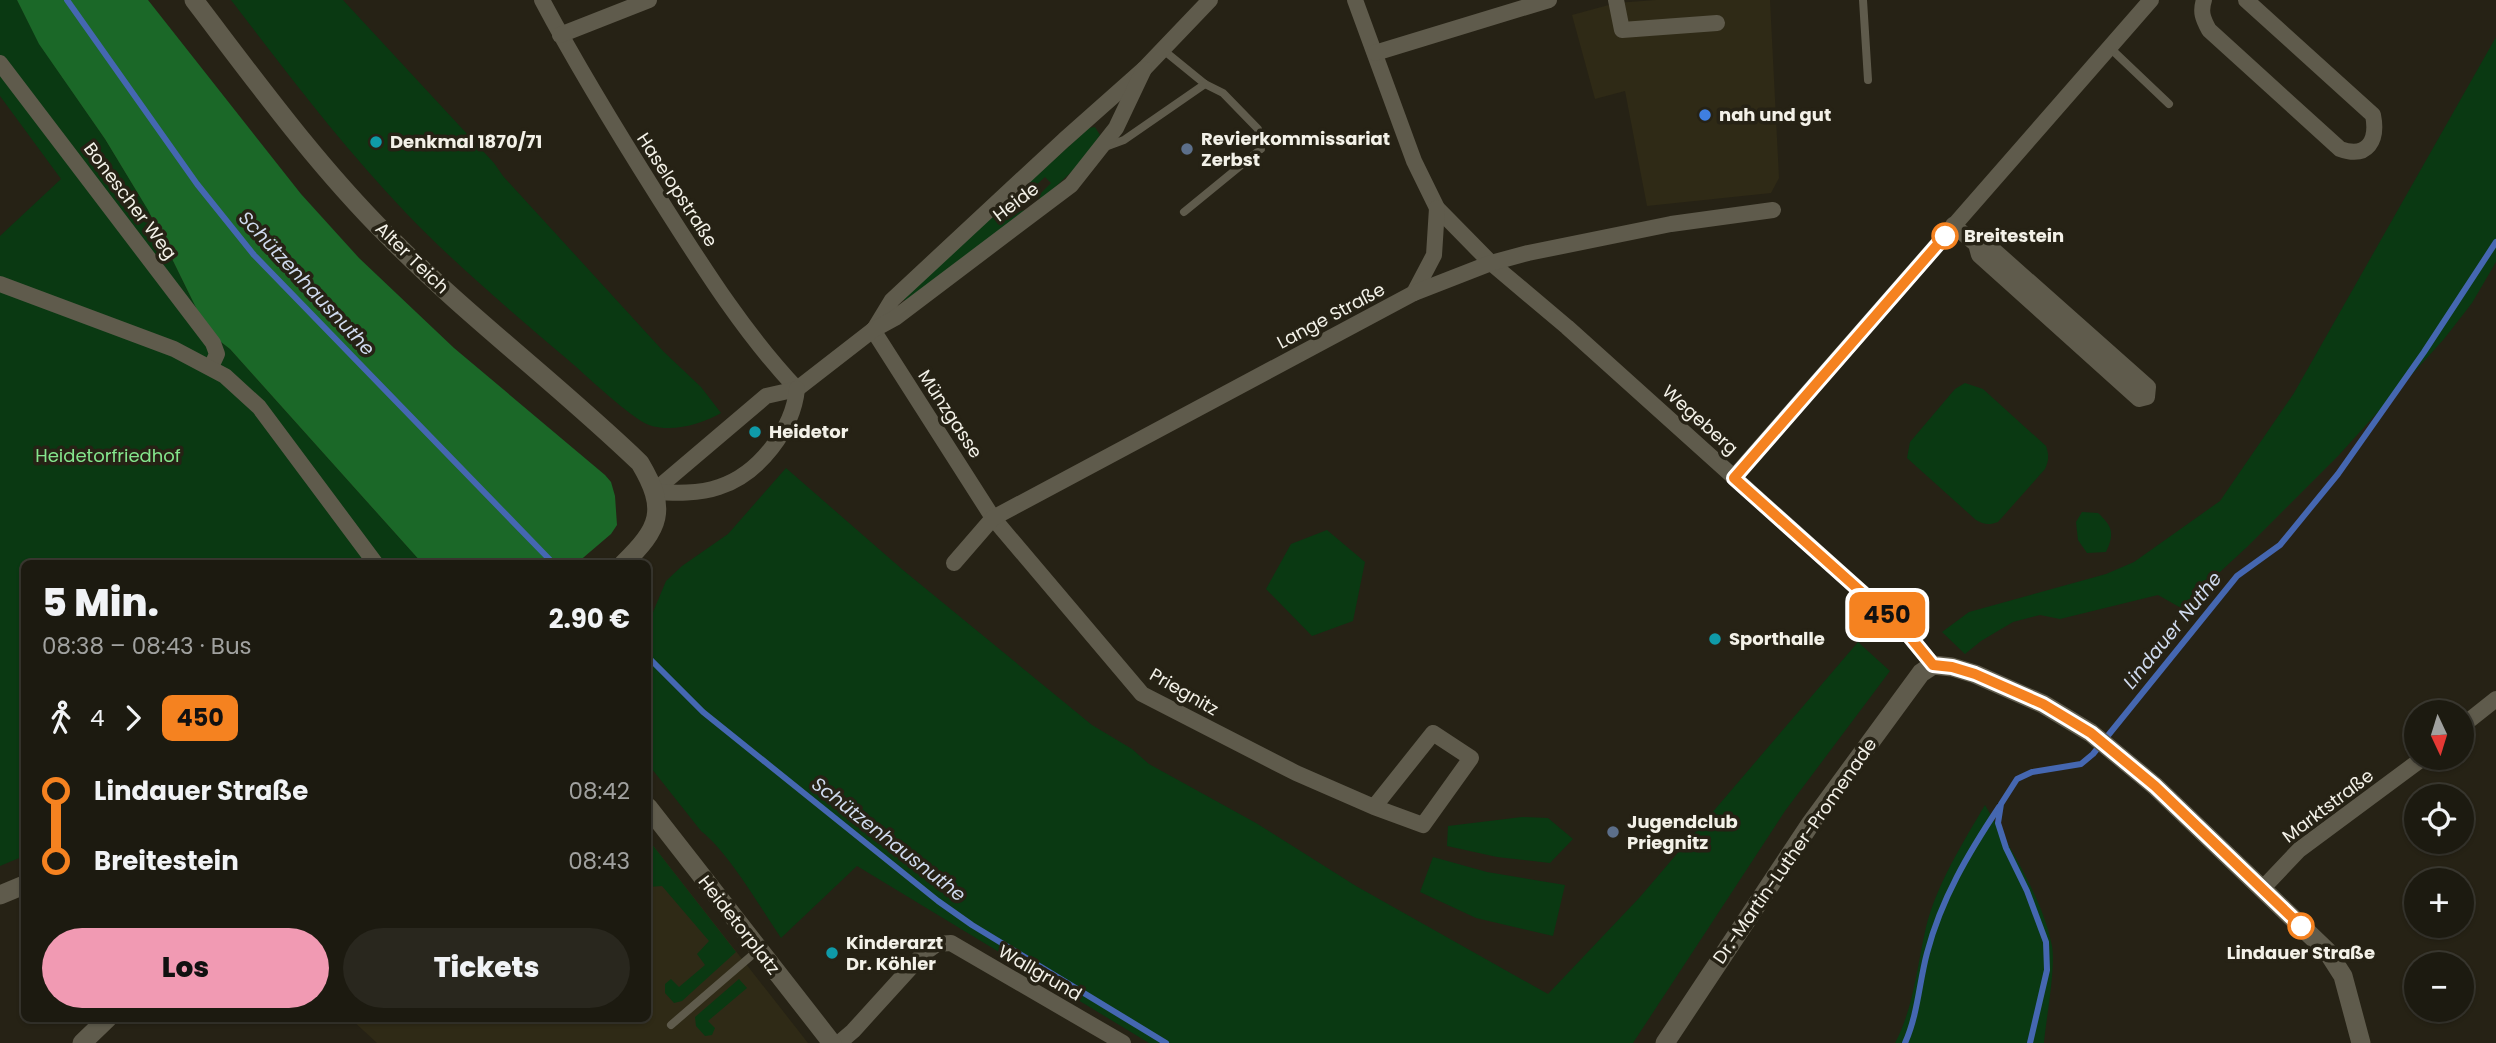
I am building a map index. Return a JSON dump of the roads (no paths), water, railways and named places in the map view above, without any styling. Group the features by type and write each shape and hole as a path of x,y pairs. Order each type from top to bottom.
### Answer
{"street":[{"name":"Alter Teich","path":"194,0 328,170 385,233 478,321 632,455 649,478 653,492"},
{"name":"Haselopstraße","path":"542,0 607,116 692,250 768,358 797,389"},
{"path":"560,35 649,0"},
{"name":"Heide","path":"873,330 892,300 1144,69 1210,0"},
{"name":"Wegeberg","path":"1355,0 1414,161 1437,208 1491,263 1567,327 1906,632 1933,665"},
{"path":"1375,53 1549,0"},
{"path":"1616,0 1622,30 1717,23"},
{"path":"1734,478 2151,0"},
{"path":"2204,0 2201,8 2203,19 2210,30 2340,149 2351,153 2365,149 2372,142 2376,130 2373,115 2246,0"},
{"name":"Bonescher Weg","path":"0,63 213,343 217,354 211,367"},
{"name":"Heide","path":"653,492 766,396 797,389 1071,185 1116,128 1144,69"},
{"name":"Wegeberg","path":"1414,293 1434,255 1437,208"},
{"name":"Lange Straße","path":"954,563 993,518 1414,293 1491,263 1576,242 1773,210"},
{"path":"1953,225 1976,244 1988,245 2148,387 2147,397 2139,399 1979,256 1976,244"},
{"path":"0,284 174,349 211,367 237,384 259,407 373,560"},
{"name":"Münzgasse","path":"873,330 993,518"},
{"path":"627,560 650,536 657,507 653,492 678,493 720,487 745,473 770,452 784,430 795,408 797,389"},
{"name":"Priegnitz","path":"993,518 1142,694 1296,773 1374,807 1423,825 1471,758 1433,733 1374,807"},
{"path":"1933,665 1952,667 2043,704 2091,733 2155,786 2336,962 2350,996 2361,1043"},
{"name":"Dr.-Martin-Luther-Promenade","path":"1665,1043 1811,822 1922,673 1933,665"},
{"path":"2474,716 2496,699"},
{"name":"Marktstraße","path":"2262,889 2300,850 2407,770"},
{"name":"Heidetorplatz","path":"651,811 832,1043"},
{"path":"0,895 21,885"},
{"name":"Wallgrund","path":"839,1043 923,954 937,944 951,943 1123,1043"},
{"path":"82,1043 104,1022"}],"lane":[{"path":"1863,0 1868,80"},
{"path":"2109,47 2169,104"},
{"path":"1162,49 1205,84 1223,93 1258,130 1261,149 1184,212"},
{"path":"1100,149 1124,140 1205,84"},
{"path":"671,1025 758,950"}],"waterway":[{"name":"Schützenhausnuthe","path":"67,0 197,184 254,255 550,560"},
{"name":"Lindauer Nuthe","path":"2030,1043 2047,970 2046,942 2027,891 2006,848 1998,823 2001,804 2017,779 2032,772 2081,764 2093,754 2237,576 2280,545 2338,474 2424,352 2496,242"},
{"name":"Schützenhausnuthe","path":"651,660 703,712 938,901 972,925 1166,1043"},
{"name":"Schützenhausnuthe","path":"1905,1043 1916,1010 1927,953 1940,914 1967,859 1999,807"}],"place":[{"name":"nah und gut","path":"1705,115"},
{"name":"Denkmal 1870/71","path":"376,142"},
{"name":"Revierkommissariat Zerbst","path":"1187,149"},
{"name":"Breitestein","path":"1945,236"},
{"name":"Heidetor","path":"755,432"},
{"name":"Sporthalle","path":"1715,639"},
{"name":"Jugendclub Priegnitz","path":"1613,832"},
{"name":"Lindauer Straße","path":"2301,926"},
{"name":"Kinderarzt Dr. Köhler","path":"832,953"}],"park label":[{"name":"Heidetorfriedhof","path":"108,456"}]}
